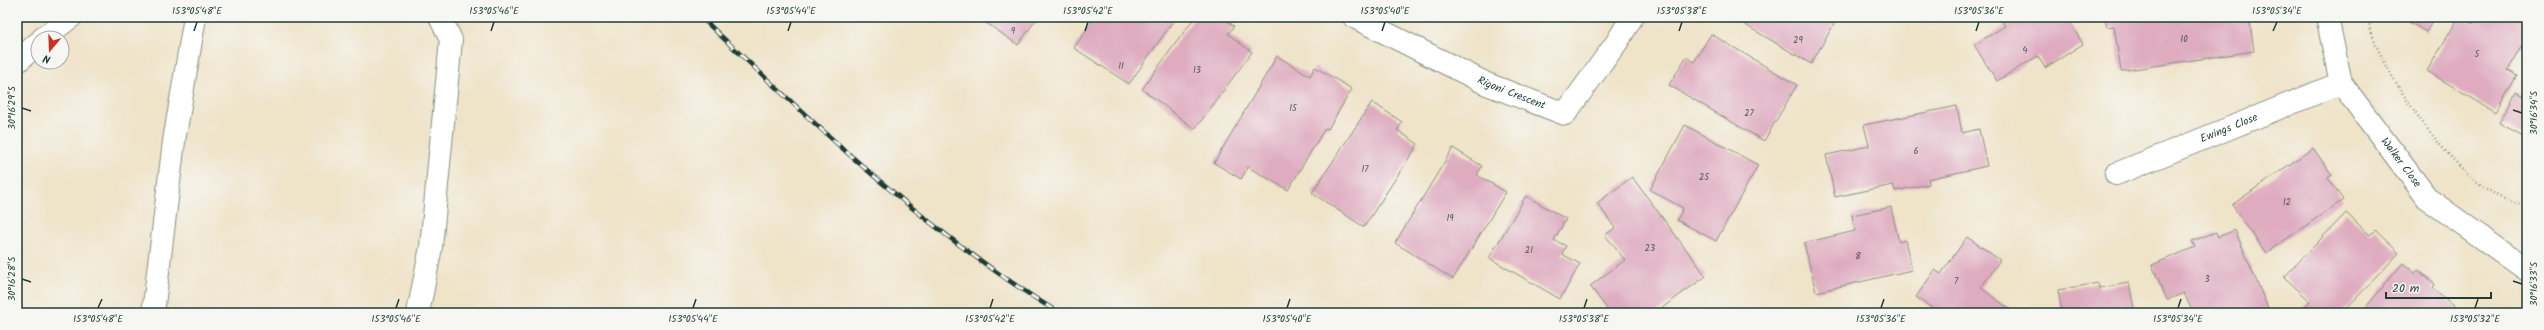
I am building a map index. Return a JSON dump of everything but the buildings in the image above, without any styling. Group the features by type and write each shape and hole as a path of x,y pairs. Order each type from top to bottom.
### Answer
{"street":[{"path":"54,30 71,17"},
{"path":"153,313 174,141 195,17"},
{"path":"418,313 431,247 452,40 440,17"},
{"name":"Rigoni Crescent","path":"1354,17 1487,84 1564,114 1617,42 1632,17"},
{"name":"Walker Close","path":"2327,17 2341,83 2428,199 2527,270"},
{"path":"17,62 30,50"},
{"name":"Ewings Close","path":"2116,174 2341,83"}],"path":[{"path":"2366,17 2381,56 2422,123 2459,165 2496,196 2517,205 2527,206"}],"railway":[{"path":"701,17 828,136 917,212 1010,281 1059,313"}]}
